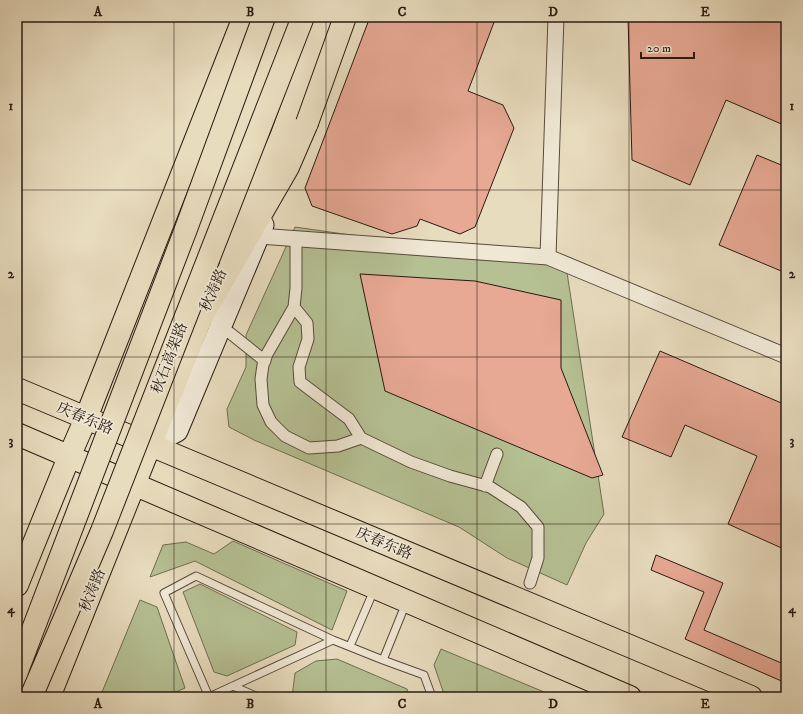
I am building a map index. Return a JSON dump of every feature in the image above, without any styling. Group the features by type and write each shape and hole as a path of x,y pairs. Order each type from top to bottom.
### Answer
{"main road":[{"path":"17,585 86,418 244,17"},
{"name":"秋石高架路","path":"17,671 186,229 264,17"},
{"name":"秋石高架路","path":"31,697 102,531 302,17"},
{"name":"秋涛路","path":"49,697 198,325 281,137 325,17"},
{"path":"198,325 288,167 307,123 346,17"},
{"path":"150,445 176,431 258,236 346,17"},
{"name":"庆春东路","path":"17,389 751,697"},
{"path":"17,434 630,697"}],"street":[{"path":"548,257 556,17"},
{"path":"258,236 548,257 786,356"},
{"path":"296,239 296,288 294,306 267,354 261,379 263,405 271,422 285,436 309,448 338,446 361,438"},
{"path":"294,306 307,323 308,340 299,367 300,382 349,419 361,438 411,462 490,487 521,507 538,527 538,558 530,583"},
{"path":"230,333 265,361"},
{"path":"485,486 497,454"}],"lane":[{"path":"333,640 209,697 164,593 196,576 333,640 424,675 432,697"},
{"path":"350,646 375,588"},
{"path":"383,660 407,602"},
{"path":"233,686 258,697"}],"green space":[{"path":"295,227 566,266 604,514 586,543 567,585 507,558 459,527 254,440 229,427 227,409 246,367 246,335"},
{"path":"233,541 347,591 332,630 195,561 150,577 163,545 186,542 214,554"},
{"path":"200,584 297,632 295,645 227,676 214,672 183,592"},
{"path":"140,600 157,607 185,688 165,697 100,697"},
{"path":"441,649 556,697 445,697 434,665"},
{"path":"337,659 407,689 410,697 292,697 295,673 316,661"}],"building":[{"path":"370,17 496,17 468,91 503,105 514,128 475,227 460,234 420,219 417,226 392,234 312,206 305,188"},
{"path":"628,17 786,17 786,126 726,100 690,185 632,160"},
{"path":"757,155 786,167 786,273 719,245"},
{"path":"360,274 475,281 561,300 561,368 603,475 592,478 385,391"},
{"path":"660,351 786,405 786,550 728,524 757,456 685,425 671,457 622,437"},
{"path":"656,555 723,583 704,630 786,665 786,683 685,639 704,592 651,570"}]}
